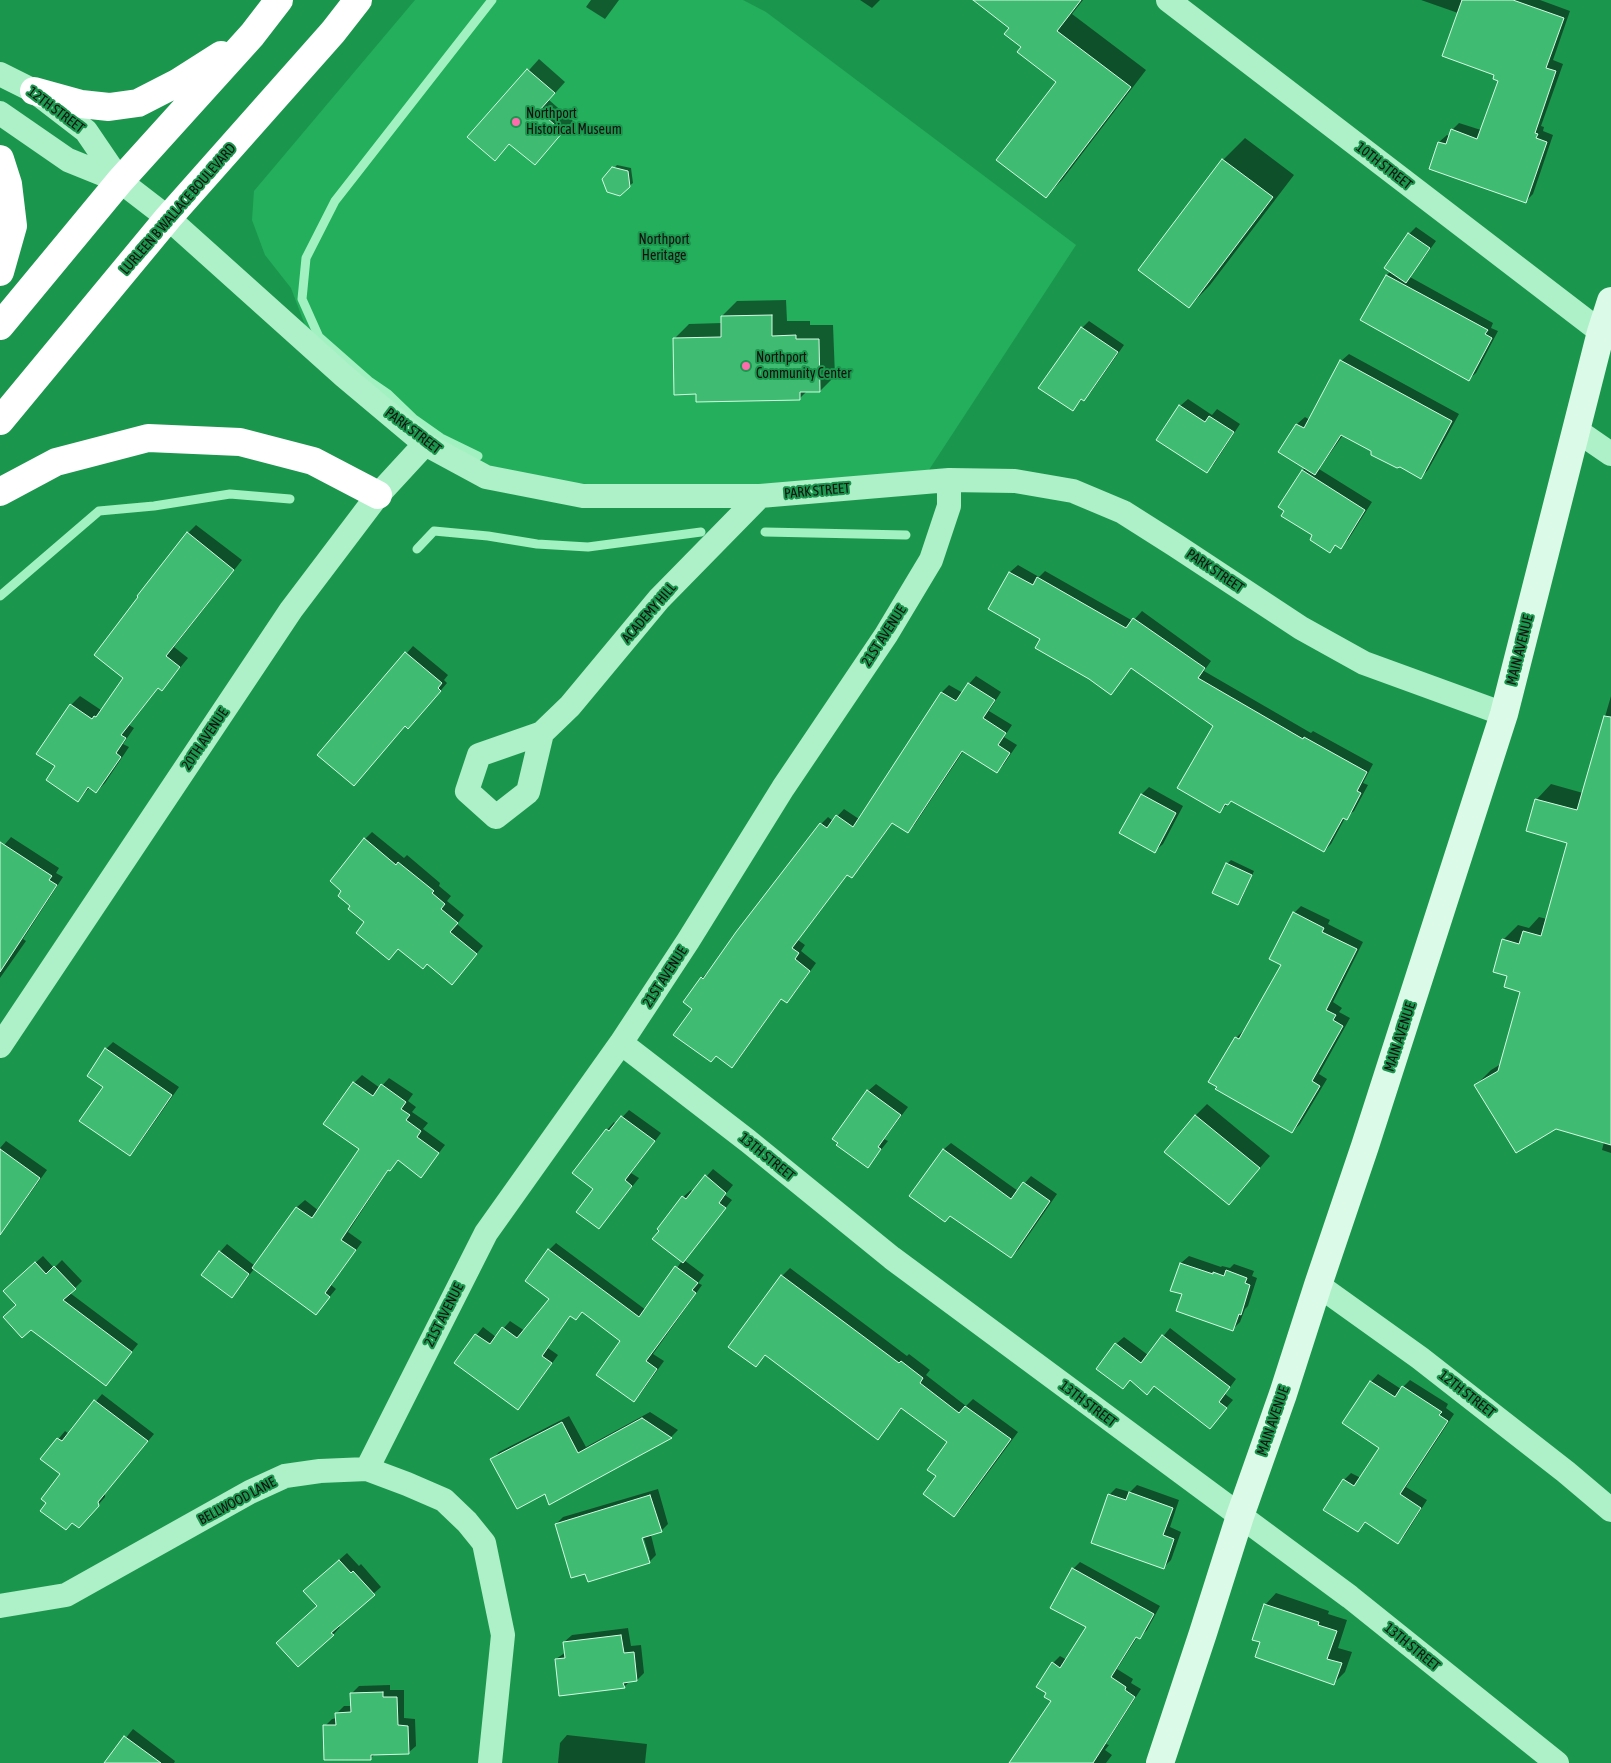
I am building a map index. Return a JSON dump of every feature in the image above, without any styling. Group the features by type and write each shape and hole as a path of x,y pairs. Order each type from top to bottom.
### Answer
{"highway":[{"path":"0,326 120,180 252,35 279,0"},
{"name":"LURLEEN B WALLACE BOULEVARD","path":"0,421 168,218 333,32 358,0"},
{"path":"34,91 81,104 109,107 138,103 177,83 252,35"},
{"path":"0,159 8,184 13,226 0,272"},
{"path":"0,492 56,462 148,438 240,442 313,461 378,495"}],"main road":[{"name":"MAIN AVENUE","path":"1160,1763 1240,1516 1283,1394 1365,1146 1504,714 1601,332 1611,301"}],"street":[{"name":"10TH STREET","path":"1168,0 1601,332"},
{"name":"12TH STREET","path":"0,74 34,91 86,131 120,180 168,218"},
{"name":"12TH STREET","path":"0,114 68,160 120,180"},
{"name":"PARK STREET","path":"168,218 344,376 425,444 486,478 583,496 760,496 948,480 1015,481 1073,491 1122,512 1175,544 1301,628 1364,663 1504,714"},
{"path":"1576,430 1611,454"},
{"name":"20TH AVENUE","path":"0,1046 290,610 378,495 425,444"},
{"name":"21ST AVENUE","path":"367,1469 486,1233 622,1043 783,788 886,634 931,560 950,506 948,480"},
{"name":"ACADEMY HILL","path":"542,733 570,706 659,600 760,496"},
{"name":"13TH STREET","path":"622,1043 748,1141 892,1258 1350,1597 1556,1763"},
{"name":"12TH STREET","path":"1318,1284 1420,1358 1566,1472 1611,1510"},
{"name":"BELLWOOD LANE","path":"0,1606 66,1595 250,1492 285,1476 320,1471 367,1469 444,1500 484,1542 503,1635 490,1763"}],"green space":[{"name":"Northport Heritage","path":"415,0 743,0 766,12 1076,245 921,482 760,496 486,477 314,349 291,288 265,255 252,220 254,191"}],"building":[{"path":"973,0 1081,0 1057,31 1131,87 1046,198 996,160 1056,82 1017,52 1021,47 1004,34 1009,28"},
{"path":"1462,0 1513,0 1564,18 1546,68 1556,71 1535,133 1538,134 1536,138 1547,142 1526,203 1429,169 1438,142 1446,144 1451,129 1477,139 1498,81 1493,79 1494,75 1442,56"},
{"name":"Northport Historical Museum","path":"527,69 555,93 539,111 563,132 535,165 509,144 495,161 467,137"},
{"path":"1222,159 1273,197 1189,308 1138,270"},
{"path":"612,167 628,171 630,187 620,196 607,192 602,179"},
{"path":"1408,233 1430,248 1406,283 1384,268"},
{"path":"1386,275 1488,330 1485,334 1492,338 1469,381 1360,320"},
{"name":"Northport Community Center","path":"772,315 772,336 796,335 796,339 819,339 820,392 800,392 800,400 696,402 696,394 674,395 673,338 721,337 721,316"},
{"path":"1081,327 1118,352 1084,401 1081,399 1073,411 1038,388"},
{"path":"1340,360 1452,421 1421,479 1400,467 1397,468 1371,455 1371,451 1341,435 1315,475 1278,452 1296,424 1304,428"},
{"path":"1179,405 1205,422 1209,416 1234,432 1207,473 1156,440"},
{"path":"1302,470 1365,510 1341,549 1335,545 1330,553 1310,540 1312,535 1281,516 1284,511 1278,507"},
{"path":"187,532 234,570 166,656 180,667 162,691 158,688 121,735 126,738 116,753 121,757 96,793 88,787 78,802 46,780 55,766 36,754 70,704 92,719 94,716 96,717 123,678 94,655"},
{"path":"1009,572 1033,585 1037,577 1126,628 1133,618 1205,668 1198,678 1303,739 1304,737 1367,772 1357,791 1361,793 1347,820 1343,818 1324,852 1231,801 1228,805 1225,804 1220,813 1177,788 1213,726 1131,668 1111,695 1089,679 1035,648 1040,639 988,609"},
{"path":"405,652 442,683 438,688 441,691 408,729 405,726 354,786 317,755"},
{"path":"968,683 995,700 983,718 1006,733 998,745 1010,753 997,773 962,751 908,833 892,823 852,878 847,875 792,948 799,953 795,959 810,971 787,1003 781,999 732,1068 716,1056 711,1062 673,1035 692,1009 683,1002 701,977 703,979 736,932 820,823 827,828 836,815 853,827 941,692 956,701"},
{"path":"1604,716 1611,717 1611,1145 1556,1129 1516,1153 1474,1085 1498,1071 1520,992 1504,987 1507,976 1493,972 1502,939 1519,944 1523,931 1541,936 1567,843 1526,831 1535,799 1577,810"},
{"path":"1141,794 1176,813 1155,853 1119,833"},
{"path":"364,838 396,865 398,862 434,891 432,893 445,904 441,909 458,923 450,932 477,954 452,985 427,964 423,969 398,949 389,960 356,933 364,922 348,909 350,906 338,896 341,891 330,881"},
{"path":"0,842 52,876 49,880 57,885 0,972"},
{"path":"1226,863 1252,875 1238,905 1212,893"},
{"path":"1293,912 1324,928 1322,932 1357,949 1326,1010 1336,1015 1333,1020 1343,1026 1312,1081 1320,1086 1292,1133 1215,1089 1217,1087 1208,1082 1235,1037 1239,1039 1281,965 1269,959"},
{"path":"105,1048 172,1095 130,1156 79,1121 103,1087 87,1076"},
{"path":"353,1082 373,1096 381,1084 406,1102 401,1109 410,1115 406,1120 421,1131 417,1137 439,1153 421,1178 398,1160 390,1171 388,1170 341,1240 356,1250 325,1293 330,1297 316,1315 252,1268 296,1207 312,1218 359,1149 323,1124"},
{"path":"867,1090 901,1115 878,1147 881,1149 868,1168 836,1145 838,1143 832,1139"},
{"path":"1195,1115 1260,1168 1229,1205 1164,1152"},
{"path":"621,1116 655,1141 625,1180 632,1186 599,1229 576,1212 593,1189 572,1173 606,1129 609,1131"},
{"path":"0,1149 40,1178 0,1235"},
{"path":"943,1149 1011,1199 1023,1182 1050,1201 1011,1258 950,1216 945,1222 909,1196"},
{"path":"705,1175 726,1193 719,1203 726,1208 683,1263 652,1239 659,1231 657,1229 682,1196 686,1199"},
{"path":"548,1249 639,1317 675,1266 698,1283 692,1290 696,1293 646,1361 657,1369 634,1402 596,1375 620,1341 582,1312 576,1320 570,1316 542,1356 552,1363 518,1410 454,1363 475,1334 490,1344 502,1327 517,1338 549,1299 525,1281"},
{"path":"219,1251 249,1274 232,1298 201,1275"},
{"path":"35,1262 46,1274 54,1266 76,1289 63,1300 132,1352 106,1386 31,1330 22,1338 3,1317 16,1305 3,1291"},
{"path":"1180,1263 1213,1274 1213,1272 1224,1276 1226,1270 1247,1278 1245,1283 1250,1285 1241,1315 1239,1314 1233,1331 1176,1311 1182,1294 1170,1291"},
{"path":"781,1275 899,1363 901,1361 923,1378 920,1383 959,1413 965,1406 1011,1439 954,1517 923,1494 936,1476 927,1470 947,1442 901,1408 878,1440 765,1355 756,1367 728,1347"},
{"path":"1162,1335 1230,1387 1219,1402 1227,1408 1210,1429 1154,1386 1147,1395 1130,1380 1123,1389 1096,1369 1115,1343 1141,1363"},
{"path":"1370,1381 1395,1397 1402,1386 1442,1412 1439,1415 1448,1421 1400,1494 1421,1508 1398,1544 1365,1522 1358,1532 1323,1510 1343,1479 1354,1486 1379,1448 1342,1423"},
{"path":"94,1400 148,1441 98,1502 99,1506 79,1528 72,1523 66,1530 40,1511 46,1503 41,1499 60,1474 40,1459 57,1438 62,1441"},
{"path":"642,1418 672,1438 549,1505 545,1494 517,1509 490,1459 562,1422 578,1453"},
{"path":"1129,1492 1173,1508 1163,1535 1174,1539 1164,1569 1091,1543 1108,1494 1126,1500"},
{"path":"650,1495 662,1532 642,1538 650,1563 588,1582 585,1574 571,1578 555,1524"},
{"path":"339,1560 351,1573 353,1571 375,1595 331,1633 334,1635 298,1667 276,1643 317,1606 303,1591"},
{"path":"1072,1568 1154,1614 1140,1639 1136,1637 1111,1677 1126,1687 1125,1690 1135,1697 1093,1763 1009,1763 1051,1701 1044,1697 1046,1693 1036,1687 1052,1662 1060,1668 1086,1627 1050,1608"},
{"path":"1264,1604 1319,1622 1318,1625 1337,1631 1327,1659 1342,1663 1334,1685 1255,1657 1260,1642 1252,1640"},
{"path":"621,1635 624,1653 634,1652 637,1681 623,1683 625,1688 559,1696 555,1659 565,1658 563,1642"},
{"path":"383,1692 383,1697 397,1697 398,1725 408,1726 409,1754 371,1755 371,1760 324,1760 323,1725 336,1725 335,1713 351,1712 350,1693"},
{"path":"124,1736 161,1763 104,1763"}],"waterway":[{"path":"478,456 441,438 414,419 388,394 369,381 319,337 302,299 306,258 335,201 492,0"},
{"path":"0,596 99,511 154,506 230,494 290,499"},
{"path":"417,549 434,531 488,536 537,544 588,547 701,532"},
{"path":"765,532 906,535"}],"place":[{"name":"Northport Historical Museum","path":"516,122"},
{"name":"Northport Community Center","path":"746,366"}]}
